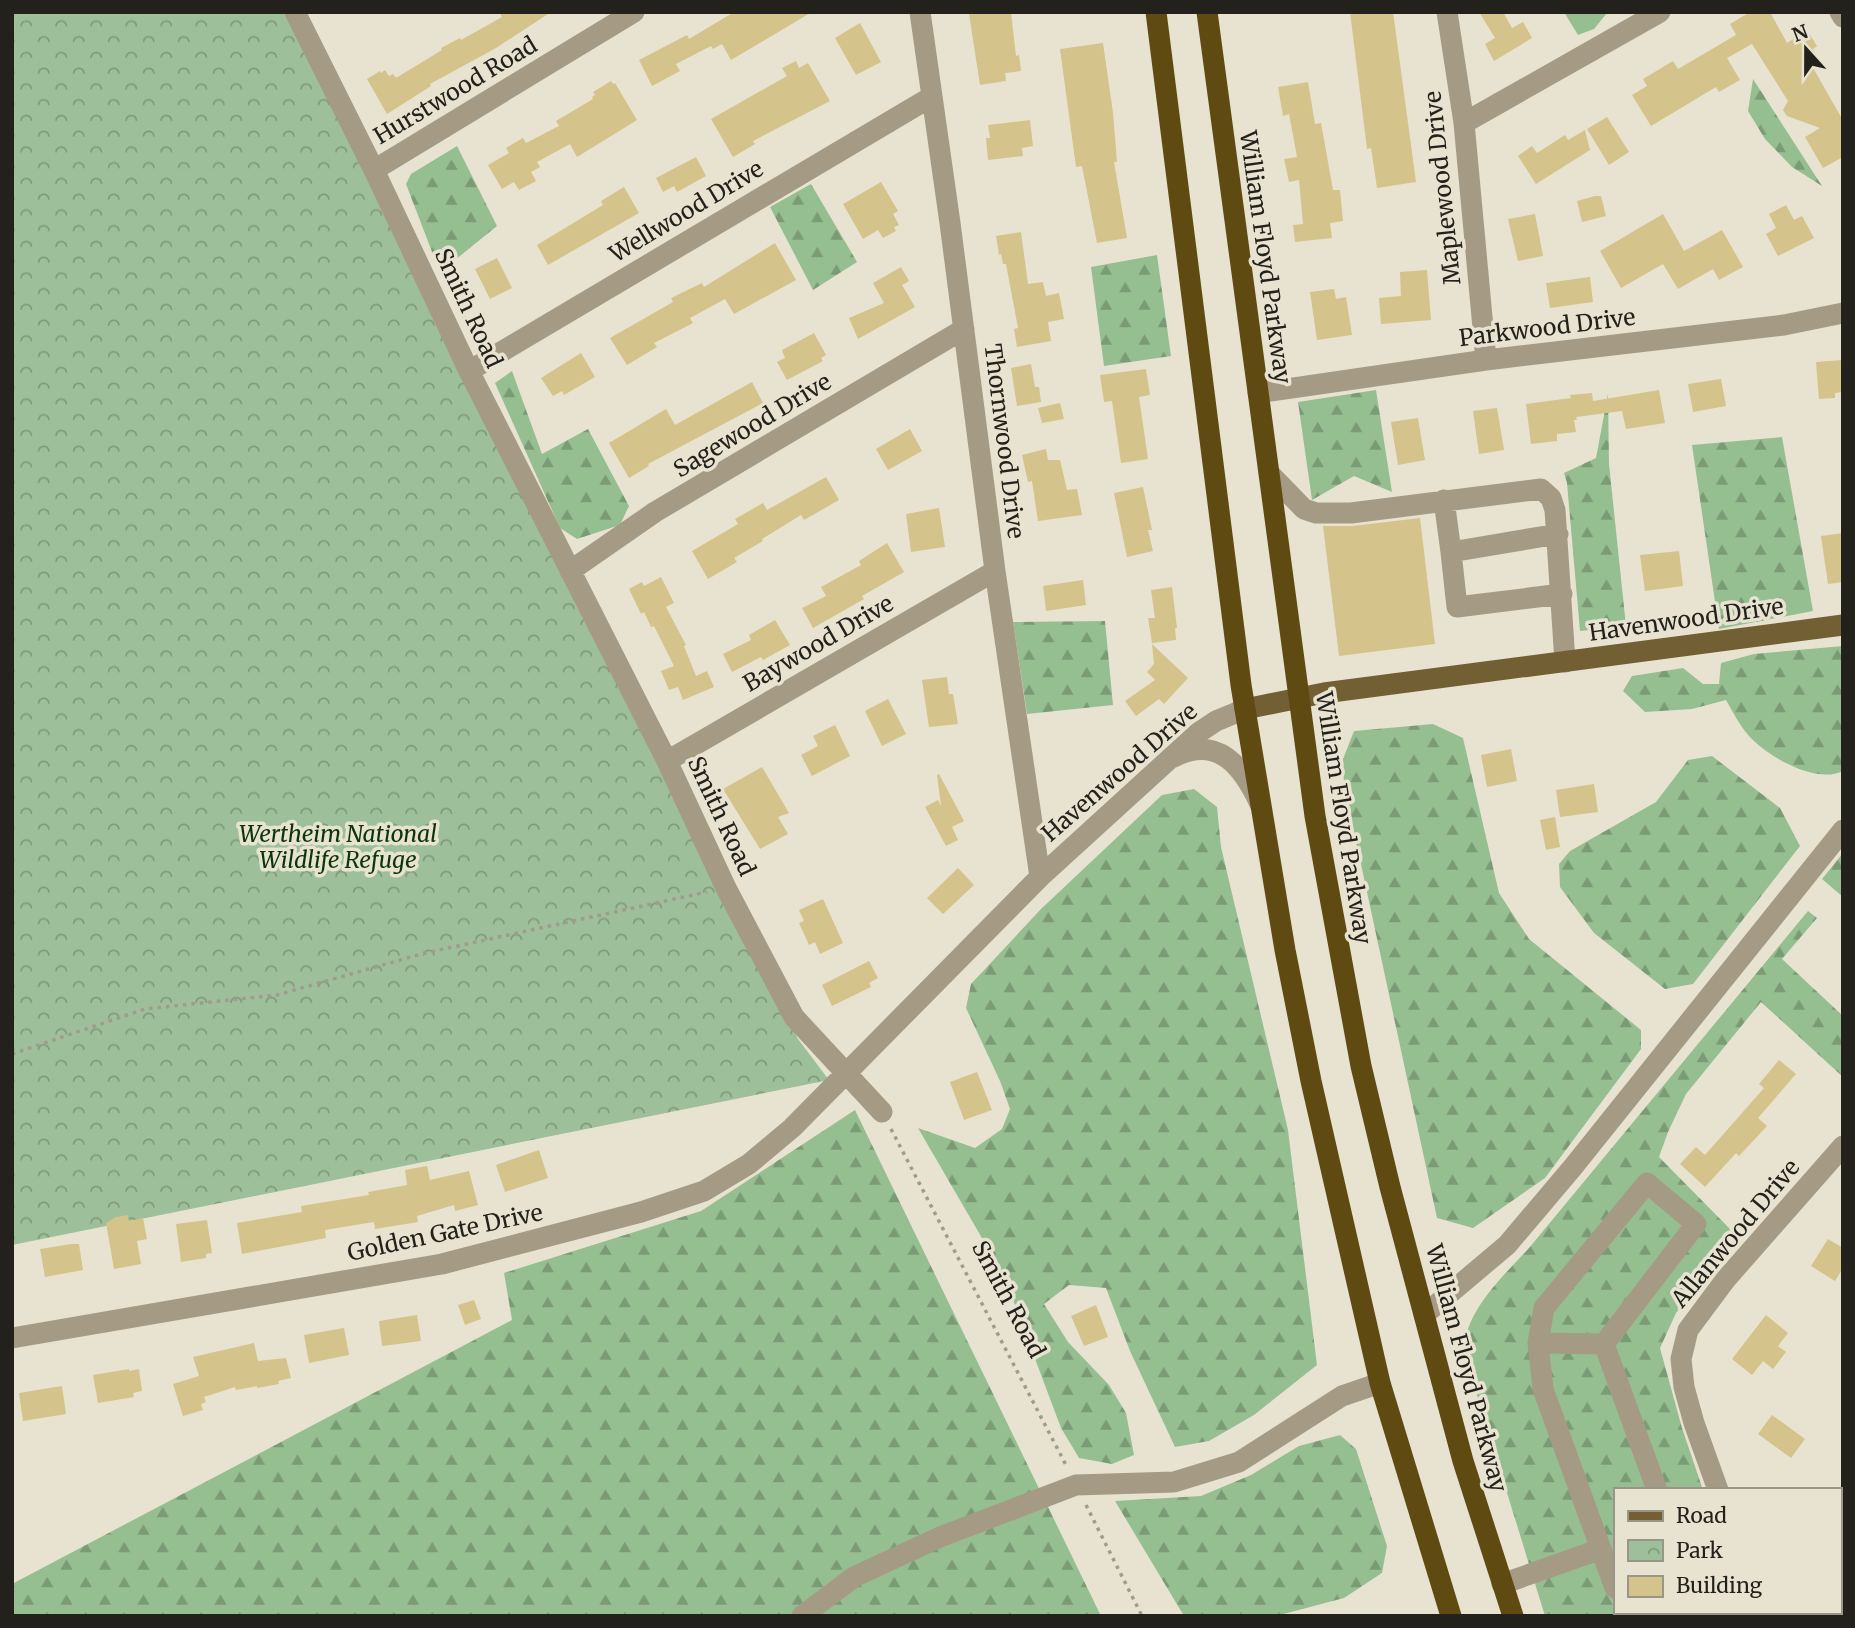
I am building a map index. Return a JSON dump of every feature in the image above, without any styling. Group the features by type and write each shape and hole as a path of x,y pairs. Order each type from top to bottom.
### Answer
{"highway":[{"path":"1156,12 1245,709 1311,1081 1380,1383 1451,1616"},
{"name":"William Floyd Parkway","path":"1207,12 1317,828 1361,1066 1390,1187 1463,1461 1513,1616"}],"main road":[{"name":"Havenwood Drive","path":"1245,709 1298,697 1843,625"}],"street":[{"name":"Smith Road","path":"295,12 374,170 469,371 667,761 726,888 794,1017 882,1112"},
{"name":"Hurstwood Road","path":"374,170 634,12"},
{"name":"Thornwood Drive","path":"920,12 995,571 1040,877"},
{"name":"Maplewood Drive","path":"1447,12 1464,123 1486,360"},
{"path":"1464,123 1660,12"},
{"path":"1840,12 1843,17"},
{"name":"Wellwood Drive","path":"469,371 931,97"},
{"name":"Parkwood Drive","path":"1258,393 1486,360 1784,325 1843,313"},
{"name":"Sagewood Drive","path":"570,571 655,513 964,329"},
{"path":"1269,473 1304,509 1316,513 1351,513 1541,489 1551,498 1555,510 1565,662"},
{"path":"1444,500 1457,607 1562,594"},
{"path":"1451,552 1558,534"},
{"name":"Baywood Drive","path":"667,761 995,571"},
{"name":"Havenwood Drive","path":"845,1075 1040,877 1198,733 1229,714 1245,709"},
{"path":"1169,760 1189,751 1203,749 1226,755 1254,790 1261,804"},
{"path":"1424,1315 1507,1245 1582,1156 1843,830"},
{"name":"Golden Gate Drive","path":"12,1338 442,1264 642,1212 704,1191 749,1164 792,1128 845,1075"},
{"name":"Allanwood Drive","path":"1717,1488 1684,1387 1681,1360 1688,1330 1727,1279 1843,1146"},
{"path":"1604,1344 1696,1224 1647,1183 1544,1308 1538,1343 1543,1389 1614,1585"},
{"path":"1538,1343 1604,1344"},
{"path":"1604,1344 1656,1488"},
{"path":"802,1616 854,1577 940,1537 1076,1485 1174,1482 1239,1462 1342,1396 1380,1383"},
{"path":"1502,1584 1601,1549"}],"path":[{"path":"12,1054 145,1009 277,995 425,953 726,888"},
{"name":"Smith Road","path":"882,1112 1142,1616"}],"green space":[{"name":"Wertheim National Wildlife Refuge","path":"12,12 292,12 601,647 798,1039 829,1080 12,1245"},
{"path":"1564,12 1607,13 1594,29 1578,35"},
{"path":"1753,79 1822,186 1792,167 1765,139 1748,111"},
{"path":"457,146 497,226 455,260 470,335 434,257 406,184 411,174"},
{"path":"811,184 857,262 813,290 770,207"},
{"path":"1157,255 1171,356 1104,366 1091,267"},
{"path":"512,371 542,454 588,429 629,506 620,525 577,539 560,528 495,383"},
{"path":"1376,390 1392,492 1354,476 1312,500 1298,402"},
{"path":"1608,394 1609,464 1626,626 1580,631 1564,473 1596,458"},
{"path":"1782,437 1813,611 1719,629 1692,445"},
{"path":"1105,621 1113,705 1027,714 1013,622"},
{"path":"1843,646 1843,771 1832,774 1808,772 1772,755 1746,732 1726,700 1692,709 1645,712 1623,691 1632,676 1683,668 1703,684 1719,684 1721,663 1754,654"},
{"path":"1433,724 1463,738 1499,893 1529,939 1641,1030 1641,1049 1545,1178 1473,1228 1437,1218 1344,785 1343,759 1354,731"},
{"path":"1712,756 1780,808 1800,846 1693,984 1665,989 1594,933 1560,887 1559,864 1570,851 1656,802 1688,760"},
{"path":"1194,789 1217,807 1221,847 1288,1130 1317,1365 1254,1415 1209,1441 1175,1447 1130,1351 1106,1288 1069,1285 1044,1304 1068,1342 1109,1385 1126,1413 1134,1455 1112,1464 1079,1458 1061,1428 1004,1276 918,1128 975,1148 1002,1129 1010,1109 966,1008 971,984 1041,909 1162,795"},
{"path":"1843,853 1843,897 1822,879"},
{"path":"1808,911 1817,918 1782,959 1843,1016 1843,1077 1761,1002 1686,1094 1659,1157 1729,1228 1733,1236 1713,1270 1676,1313 1660,1348 1702,1488 1614,1488 1614,1614 1745,1616 1545,1616 1463,1350 1471,1320 1487,1294 1529,1248"},
{"path":"855,1110 1101,1616 12,1616 12,1584 512,1320 504,1273 701,1211"},
{"path":"1340,1435 1356,1449 1387,1546 1382,1573 1344,1598 1276,1616 1184,1616 1115,1501 1201,1496 1251,1475 1299,1446"}],"building":[{"path":"499,12 551,12 496,48 430,84 431,86 387,114 367,79 385,70 389,76 393,74 396,78 442,50 441,48 502,17"},
{"path":"734,12 812,12 731,60 722,44 713,49 711,46 676,64 680,71 652,86 639,60 687,35 689,39"},
{"path":"1011,12 1016,56 1019,55 1021,71 1005,73 1006,81 980,85 969,14"},
{"path":"1350,12 1393,12 1416,182 1377,188 1371,148 1367,149"},
{"path":"1479,12 1503,12 1512,28 1523,22 1532,38 1494,61 1485,44 1495,38"},
{"path":"1750,12 1770,12 1787,43 1807,30 1817,46 1813,49 1820,61 1812,66 1841,117 1843,116 1843,157 1823,168 1805,137 1820,128 1787,116 1783,110 1788,101 1752,44 1727,58 1740,80 1719,92 1716,87 1651,126 1632,95 1647,86 1643,79 1673,61 1678,69 1736,35 1730,24"},
{"path":"860,23 881,62 856,75 835,38"},
{"path":"1103,43 1113,113 1117,162 1114,162 1127,238 1097,243 1082,166 1076,167 1060,49"},
{"path":"796,61 799,68 808,63 830,101 753,141 755,144 733,157 711,119 787,76 782,68"},
{"path":"611,81 615,83 637,120 577,157 570,144 537,162 540,167 531,172 536,181 519,190 514,182 502,189 488,165 509,153 506,148 523,138 526,143 559,126 556,121 593,99 593,92"},
{"path":"1308,82 1315,124 1321,123 1333,190 1340,190 1343,221 1330,223 1332,238 1295,242 1293,225 1303,224 1299,180 1289,182 1284,159 1297,157 1289,114 1283,116 1278,87"},
{"path":"1607,117 1629,152 1609,165 1587,129"},
{"path":"1030,120 1033,146 1022,148 1023,156 988,160 988,125"},
{"path":"1585,130 1590,150 1536,184 1518,156 1532,146 1537,153 1565,135 1568,140"},
{"path":"696,157 706,176 677,192 674,186 663,192 656,178"},
{"path":"881,182 898,211 893,214 899,225 894,227 896,231 883,238 878,230 863,239 843,204"},
{"path":"624,187 639,213 548,265 537,245 603,205 601,201"},
{"path":"1601,196 1606,216 1582,222 1577,201"},
{"path":"1786,205 1794,220 1802,216 1814,238 1778,256 1766,234 1776,228 1769,214"},
{"path":"1535,214 1543,256 1518,261 1508,219"},
{"path":"1663,214 1684,251 1722,230 1743,267 1719,280 1713,269 1678,289 1663,264 1621,288 1600,251"},
{"path":"1021,232 1028,284 1043,282 1046,296 1059,293 1064,319 1048,322 1051,341 1017,347 1014,329 1018,328 1006,264 1003,264 1001,254 999,255 996,236"},
{"path":"775,243 796,280 734,314 725,299 690,318 693,323 654,343 657,347 627,365 610,338 673,302 671,298 702,283 704,287"},
{"path":"497,258 512,288 490,299 475,269"},
{"path":"901,267 909,281 902,285 915,307 858,339 849,318 884,303 873,283"},
{"path":"1427,270 1431,320 1381,324 1379,298 1401,296 1400,272"},
{"path":"1590,277 1593,302 1550,308 1546,283"},
{"path":"1334,289 1336,299 1346,297 1352,335 1317,340 1310,292"},
{"path":"814,333 826,355 821,358 823,361 787,380 777,362 785,358 782,350"},
{"path":"581,353 595,377 564,395 562,391 553,396 541,378"},
{"path":"1843,360 1843,392 1835,393 1835,398 1819,399 1816,362"},
{"path":"1031,364 1041,402 1017,406 1011,368"},
{"path":"1146,369 1150,395 1139,397 1148,459 1121,463 1112,401 1104,402 1100,375"},
{"path":"1721,379 1726,406 1693,412 1688,384"},
{"path":"752,382 763,403 648,464 649,466 629,478 609,443 666,409 675,425"},
{"path":"1659,390 1665,423 1626,429 1622,411 1576,417 1576,432 1557,434 1557,441 1531,444 1526,404 1571,398 1570,395 1592,393 1593,401"},
{"path":"1060,403 1064,419 1042,423 1038,408"},
{"path":"1497,408 1504,450 1479,454 1473,411"},
{"path":"1418,418 1425,460 1398,465 1391,422"},
{"path":"910,429 922,451 888,470 876,449"},
{"path":"1046,449 1048,460 1060,460 1067,490 1077,489 1082,515 1038,521 1032,481 1028,482 1022,455"},
{"path":"826,477 839,500 804,520 801,515 734,558 737,562 708,579 692,551 738,524 735,519 763,503 767,510"},
{"path":"1143,487 1152,530 1148,530 1153,551 1127,557 1114,493"},
{"path":"939,508 945,547 911,552 906,514"},
{"path":"1420,518 1435,644 1339,656 1323,526 1352,526"},
{"path":"1843,533 1843,582 1828,584 1821,536"},
{"path":"887,543 904,572 813,628 802,608 826,596 821,587 861,565 859,561"},
{"path":"1679,551 1683,586 1645,591 1640,555"},
{"path":"661,577 674,603 666,607 686,645 684,646 696,676 707,671 714,687 683,700 678,687 669,690 661,671 674,666 654,626 651,627 644,612 641,614 629,589 642,582 644,586"},
{"path":"1083,580 1086,605 1046,611 1043,586"},
{"path":"1172,587 1176,640 1152,643 1148,618 1155,618 1151,590"},
{"path":"775,620 790,645 763,660 761,657 732,672 723,654 751,640 749,635"},
{"path":"1152,644 1188,678 1164,704 1159,699 1136,716 1125,701 1155,680 1147,672 1154,664"},
{"path":"947,677 958,724 929,727 922,680"},
{"path":"888,699 906,734 882,746 865,711"},
{"path":"835,725 850,756 812,776 801,755 818,746 813,736"},
{"path":"1511,749 1517,781 1487,787 1481,755"},
{"path":"762,767 789,813 778,817 788,834 760,849 723,789"},
{"path":"939,774 964,821 952,827 958,840 946,846 925,807 938,800 941,806"},
{"path":"1594,784 1598,812 1560,817 1556,790"},
{"path":"1555,817 1560,847 1546,850 1540,820"},
{"path":"958,868 974,885 943,914 927,898"},
{"path":"823,899 843,943 820,954 815,942 809,945 799,923 804,921 799,910"},
{"path":"869,961 878,978 869,983 871,987 832,1006 822,985"},
{"path":"1779,1060 1796,1074 1758,1118 1767,1126 1739,1156 1736,1153 1705,1187 1680,1164 1696,1147 1705,1155 1764,1088 1759,1084"},
{"path":"977,1072 992,1110 964,1120 950,1082"},
{"path":"539,1150 548,1178 505,1192 496,1165"},
{"path":"427,1166 430,1180 469,1171 478,1205 455,1211 454,1205 417,1216 418,1222 375,1229 374,1222 325,1230 326,1238 242,1254 237,1223 302,1212 301,1206 369,1195 368,1192 407,1185 405,1170"},
{"path":"128,1215 129,1221 143,1218 147,1239 137,1241 141,1264 114,1269 106,1223 116,1217"},
{"path":"207,1220 212,1253 206,1254 206,1258 181,1262 176,1224"},
{"path":"1828,1239 1843,1248 1843,1268 1835,1281 1811,1266"},
{"path":"79,1244 83,1270 45,1277 40,1249"},
{"path":"474,1300 481,1319 465,1325 458,1305"},
{"path":"1096,1305 1108,1337 1084,1346 1071,1316"},
{"path":"417,1315 421,1341 382,1346 379,1321"},
{"path":"1766,1315 1788,1333 1778,1346 1786,1352 1773,1369 1763,1361 1752,1375 1732,1359"},
{"path":"344,1328 349,1355 309,1363 304,1335"},
{"path":"254,1343 258,1361 286,1358 291,1378 278,1381 279,1384 236,1390 235,1387 204,1397 206,1402 201,1404 203,1410 183,1416 173,1384 199,1376 193,1357"},
{"path":"139,1369 142,1391 133,1393 134,1397 98,1403 93,1375"},
{"path":"62,1386 66,1414 23,1421 19,1393"},
{"path":"1772,1415 1805,1439 1791,1458 1758,1434"}]}
